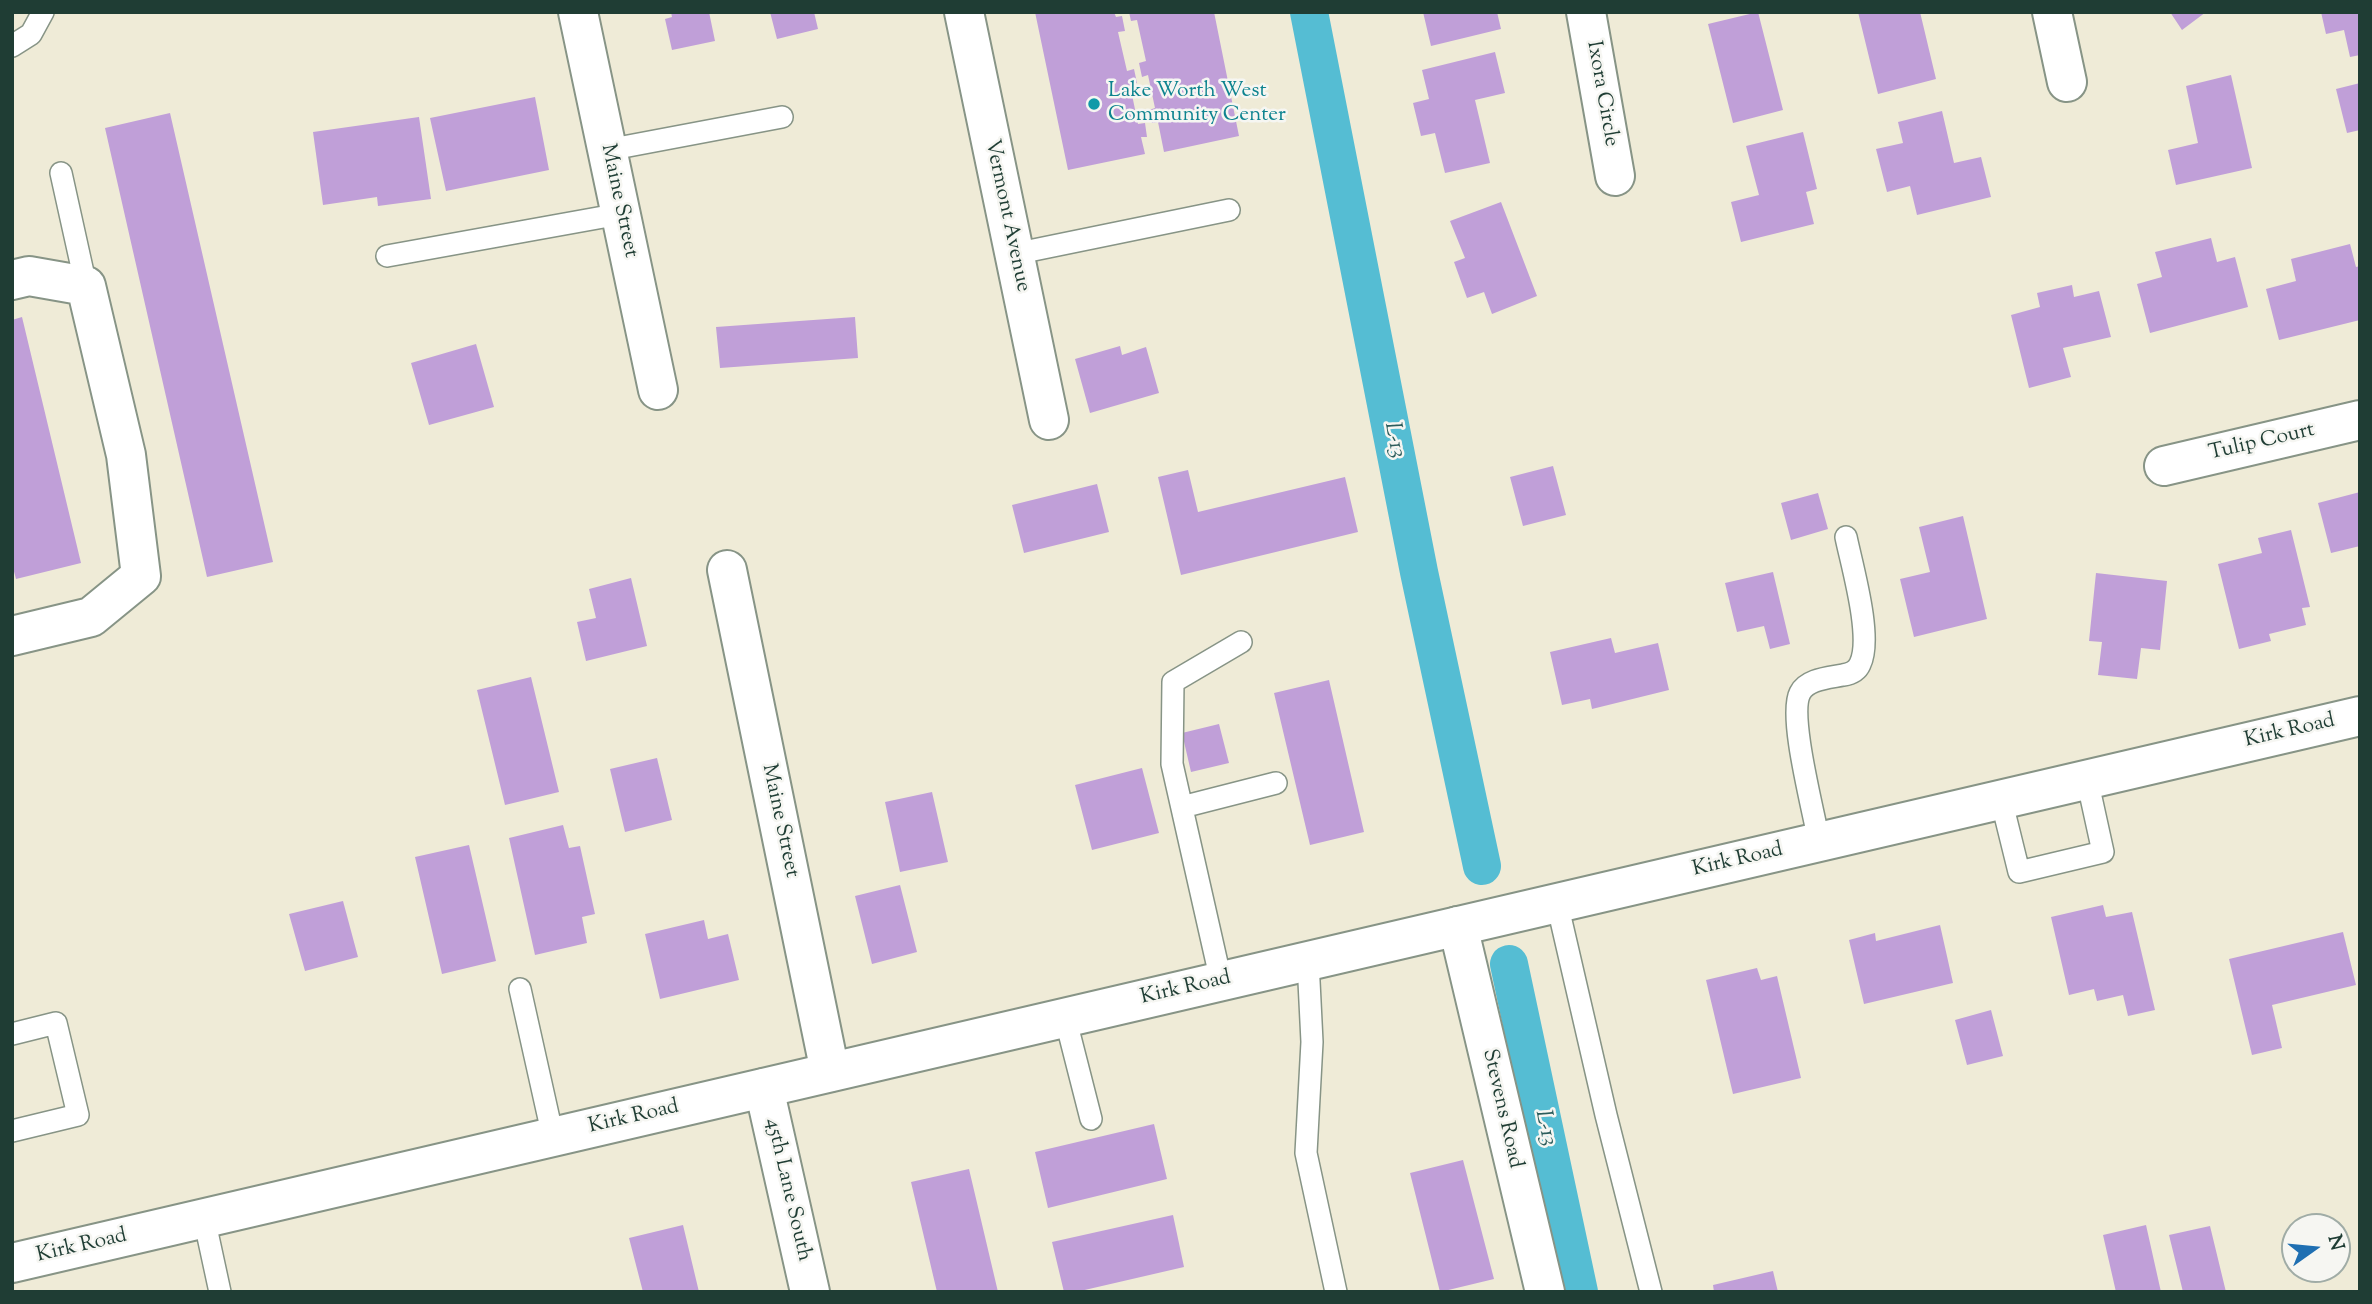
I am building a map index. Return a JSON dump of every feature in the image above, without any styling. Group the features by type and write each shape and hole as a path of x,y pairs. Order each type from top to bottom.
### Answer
{"street":[{"name":"Maine Street","path":"578,12 658,390"},
{"name":"Vermont Avenue","path":"964,12 1049,420"},
{"name":"Ixora Circle","path":"1586,12 1615,176"},
{"path":"2052,12 2067,82"},
{"path":"12,280 29,275 86,286 127,455 141,576 91,617 12,636"},
{"name":"Tulip Court","path":"2164,466 2360,420"},
{"name":"Maine Street","path":"727,570 830,1073"},
{"name":"Kirk Road","path":"12,1263 2360,716"},
{"name":"Stevens Road","path":"1458,926 1545,1292"},
{"name":"45th Lane South","path":"764,1088 810,1292"}],"lane":[{"path":"12,46 31,34 43,12"},
{"path":"607,150 782,117"},
{"path":"61,173 86,286"},
{"path":"1014,254 1229,210"},
{"path":"387,256 620,215"},
{"path":"1819,842 1796,707 1804,687 1848,674 1857,669 1861,662 1864,626 1846,537"},
{"path":"1221,981 1172,764 1173,682 1241,642"},
{"path":"2001,799 2019,872 2103,852 2087,779"},
{"path":"1182,807 1276,783"},
{"path":"1557,903 1603,1103 1651,1292"},
{"path":"1308,961 1312,1042 1306,1153 1336,1292"},
{"path":"520,989 553,1137"},
{"path":"1065,1017 1091,1119"},
{"path":"12,1034 56,1023 78,1115 12,1131"},
{"path":"204,1219 220,1292"}],"building":[{"path":"671,12 709,12 715,41 672,50 665,19 672,17"},
{"path":"770,12 814,12 818,29 777,39"},
{"name":"Lake Worth West Community Center","path":"1035,12 1114,12 1116,17 1122,16 1125,31 1118,32 1127,71 1134,69 1137,83 1130,85 1138,124 1145,123 1147,137 1141,137 1145,154 1068,170"},
{"name":"Lake Worth West Community Center","path":"1129,12 1214,12 1239,136 1164,152 1158,122 1152,123 1149,110 1155,108 1148,75 1142,77 1139,63 1146,61 1137,20 1131,21"},
{"path":"1423,12 1497,12 1501,29 1431,46"},
{"path":"1758,12 1783,110 1733,123 1708,24"},
{"path":"1858,12 1920,12 1936,79 1878,94"},
{"path":"2170,12 2206,12 2182,30"},
{"path":"2321,12 2360,12 2360,55 2350,57 2344,30 2326,34"},
{"path":"1495,52 1505,93 1475,100 1490,163 1445,173 1435,133 1421,136 1413,103 1429,99 1422,70"},
{"path":"2231,75 2252,168 2176,185 2168,150 2198,143 2186,86"},
{"path":"2360,83 2360,130 2347,133 2336,89"},
{"path":"535,97 549,170 446,191 430,118"},
{"path":"1942,111 1954,163 1981,157 1991,197 1917,215 1910,186 1887,192 1876,149 1903,143 1898,122"},
{"path":"170,113 273,562 207,577 105,128"},
{"path":"419,117 431,199 378,206 377,197 323,205 313,132"},
{"path":"1803,132 1817,189 1806,192 1814,224 1741,242 1731,202 1759,195 1746,146"},
{"path":"1501,202 1537,296 1492,314 1484,292 1467,298 1454,262 1465,258 1450,221"},
{"path":"2211,238 2217,262 2235,257 2248,307 2150,333 2137,284 2162,277 2155,252"},
{"path":"2350,244 2356,267 2360,266 2360,320 2279,340 2266,289 2296,281 2291,259"},
{"path":"2072,285 2074,297 2099,291 2111,337 2063,348 2071,377 2029,388 2011,315 2040,307 2037,293"},
{"path":"22,317 81,563 16,579 12,564 12,320"},
{"path":"855,317 858,358 720,368 716,327"},
{"path":"476,344 494,407 429,425 411,363"},
{"path":"1120,346 1122,355 1146,347 1159,393 1090,413 1075,359"},
{"path":"1553,466 1566,515 1523,526 1510,477"},
{"path":"1188,470 1198,512 1345,477 1358,532 1181,575 1158,477"},
{"path":"1097,484 1109,532 1024,553 1012,505"},
{"path":"2360,492 2360,546 2331,553 2318,503"},
{"path":"1818,493 1828,529 1791,540 1781,503"},
{"path":"1963,516 1987,619 1914,637 1900,579 1930,572 1919,527"},
{"path":"2291,530 2310,607 2302,608 2306,625 2269,634 2271,641 2239,649 2218,564 2262,553 2258,538"},
{"path":"1773,572 1790,644 1770,649 1764,626 1737,632 1725,583"},
{"path":"2096,573 2167,581 2160,650 2141,648 2137,679 2098,675 2102,642 2089,641"},
{"path":"631,578 647,646 586,661 577,622 596,618 589,589"},
{"path":"1611,638 1615,653 1658,643 1669,690 1592,709 1590,699 1562,705 1550,652"},
{"path":"531,677 559,792 505,805 477,690"},
{"path":"1329,680 1364,832 1310,845 1274,693"},
{"path":"1219,724 1229,763 1191,772 1182,733"},
{"path":"657,758 672,820 625,832 610,769"},
{"path":"1142,768 1159,833 1092,850 1075,785"},
{"path":"932,792 948,862 900,872 885,802"},
{"path":"563,825 569,848 580,846 595,914 582,917 587,943 535,955 509,838"},
{"path":"469,845 496,961 442,974 415,857"},
{"path":"900,885 917,952 872,964 855,896"},
{"path":"343,901 358,957 305,971 289,914"},
{"path":"2103,905 2106,917 2132,912 2155,1010 2128,1016 2123,995 2097,1001 2094,989 2069,995 2051,917"},
{"path":"704,920 708,939 728,934 739,980 660,999 645,934"},
{"path":"1940,925 1953,983 1864,1004 1849,940 1875,933 1876,941"},
{"path":"2343,932 2356,985 2272,1005 2282,1048 2252,1055 2229,959"},
{"path":"1757,968 1761,980 1777,976 1801,1078 1733,1094 1706,980"},
{"path":"1991,1010 2003,1056 1967,1065 1955,1020"},
{"path":"1154,1124 1167,1179 1048,1208 1035,1152"},
{"path":"1463,1160 1494,1279 1440,1292 1410,1173"},
{"path":"969,1169 998,1292 937,1292 911,1182"},
{"path":"1173,1215 1184,1267 1076,1292 1064,1292 1052,1242"},
{"path":"683,1225 699,1292 643,1292 629,1238"},
{"path":"2146,1225 2161,1292 2116,1292 2103,1235"},
{"path":"2210,1226 2226,1292 2183,1292 2169,1235"},
{"path":"1773,1271 1778,1292 1714,1292 1713,1285"}],"waterway":[{"name":"L-13","path":"1309,12 1419,572 1482,866"},
{"name":"L-13","path":"1509,964 1579,1292"}],"place":[{"name":"Lake Worth West Community Center","path":"1094,104"}]}
